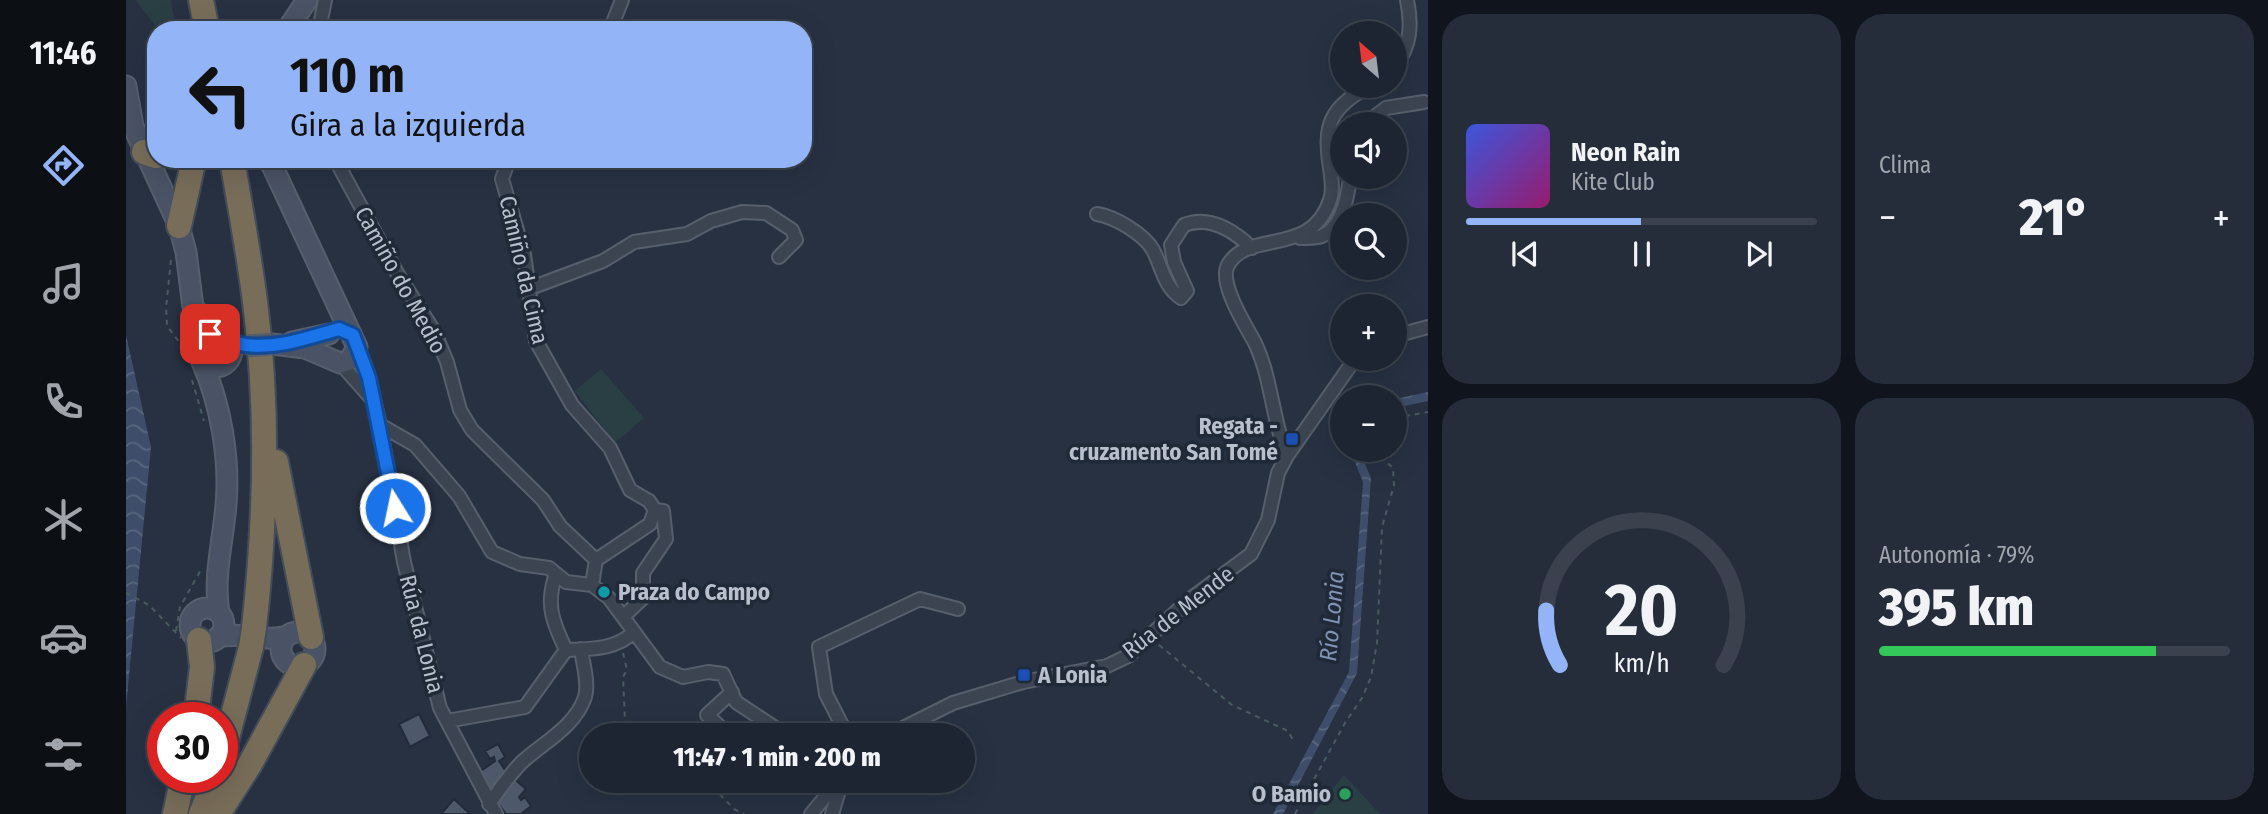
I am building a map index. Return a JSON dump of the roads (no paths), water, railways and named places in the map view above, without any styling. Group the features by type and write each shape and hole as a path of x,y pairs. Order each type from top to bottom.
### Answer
{"highway":[{"path":"186,0 189,21"},
{"path":"201,0 205,21"},
{"path":"179,226 192,168"},
{"path":"218,814 250,764 275,643 263,384 255,302 233,168"},
{"path":"238,723 275,643 264,519 263,384"},
{"path":"197,702 212,623"},
{"path":"175,814 180,793"},
{"path":"201,814 210,793"}],"street":[{"path":"293,21 307,0"},
{"path":"320,21 324,0"},
{"path":"614,21 622,0"},
{"path":"1407,0 1410,33 1407,46"},
{"path":"126,86 132,126 147,149"},
{"path":"1287,456 1280,439 1262,358 1230,293 1227,266 1235,256 1252,248 1289,239 1311,230 1322,217 1331,199 1332,186 1326,146 1328,128 1335,112 1347,98"},
{"path":"1381,112 1386,108 1424,102"},
{"path":"156,168 179,226 186,252 188,319 216,351 212,419 227,488 212,557 216,598 212,623 275,643"},
{"path":"272,344 305,348 334,360 350,360 334,297 273,168"},
{"name":"Camiño do Medio","path":"340,168 397,273 434,331 447,362 460,410 471,430 543,500 560,526 596,560"},
{"name":"Camiño da Cima","path":"506,168 502,179 524,254 536,341 572,405 610,448 630,490 649,501 655,510"},
{"path":"1289,239 1323,236 1338,222 1348,189"},
{"path":"528,289 603,261 634,242 687,234 711,221 742,212 766,213 792,230 796,240 779,257"},
{"path":"1097,214 1134,232 1151,246 1165,279 1181,298 1186,295 1186,286 1174,262 1171,245 1184,225 1203,222 1220,225 1240,236 1252,248"},
{"path":"1407,333 1428,327"},
{"path":"216,351 343,337"},
{"path":"334,360 324,348 343,337"},
{"name":"Rúa da Lonia","path":"343,337 369,378 404,562 440,708 493,809"},
{"name":"Rúa da Lonia","path":"334,360 363,386 373,401"},
{"name":"Rúa de Mende","path":"913,723 953,703 1023,681 1107,666 1128,656 1202,589 1251,554 1268,520 1278,473 1346,371"},
{"path":"380,425 415,445 459,496 492,552 520,564 549,568 566,582 592,585 609,598 660,667 683,677 708,672 723,674 736,702 767,723"},
{"path":"592,585 596,560 650,524 655,510 663,512 666,539 643,573 643,598 623,617"},
{"path":"556,574 550,591 551,620 566,650"},
{"path":"841,723 826,694 819,648 920,598 958,609"},
{"path":"566,650 620,643 634,632"},
{"path":"493,809 512,773 549,737 559,734 577,711 585,696 581,649"},
{"path":"447,721 525,707 566,650"},
{"path":"716,723 707,715 732,692"},
{"path":"811,814 829,793"},
{"path":"832,814 836,793"}],"water":[{"path":"126,335 151,447 126,707"},
{"path":"1428,392 1428,401 1407,405 1407,396"},
{"path":"1355,462 1364,462 1371,478 1357,673 1283,814 1273,814 1349,672 1363,482"}],"place":[{"name":"Regata - cruzamento San Tomé","path":"1292,439"},
{"name":"Praza do Campo","path":"604,592"},
{"name":"A Lonia","path":"1024,675"},
{"name":"O Bamio","path":"1345,794"}],"water label":[{"name":"Río Lonia","path":"1332,616"}]}
